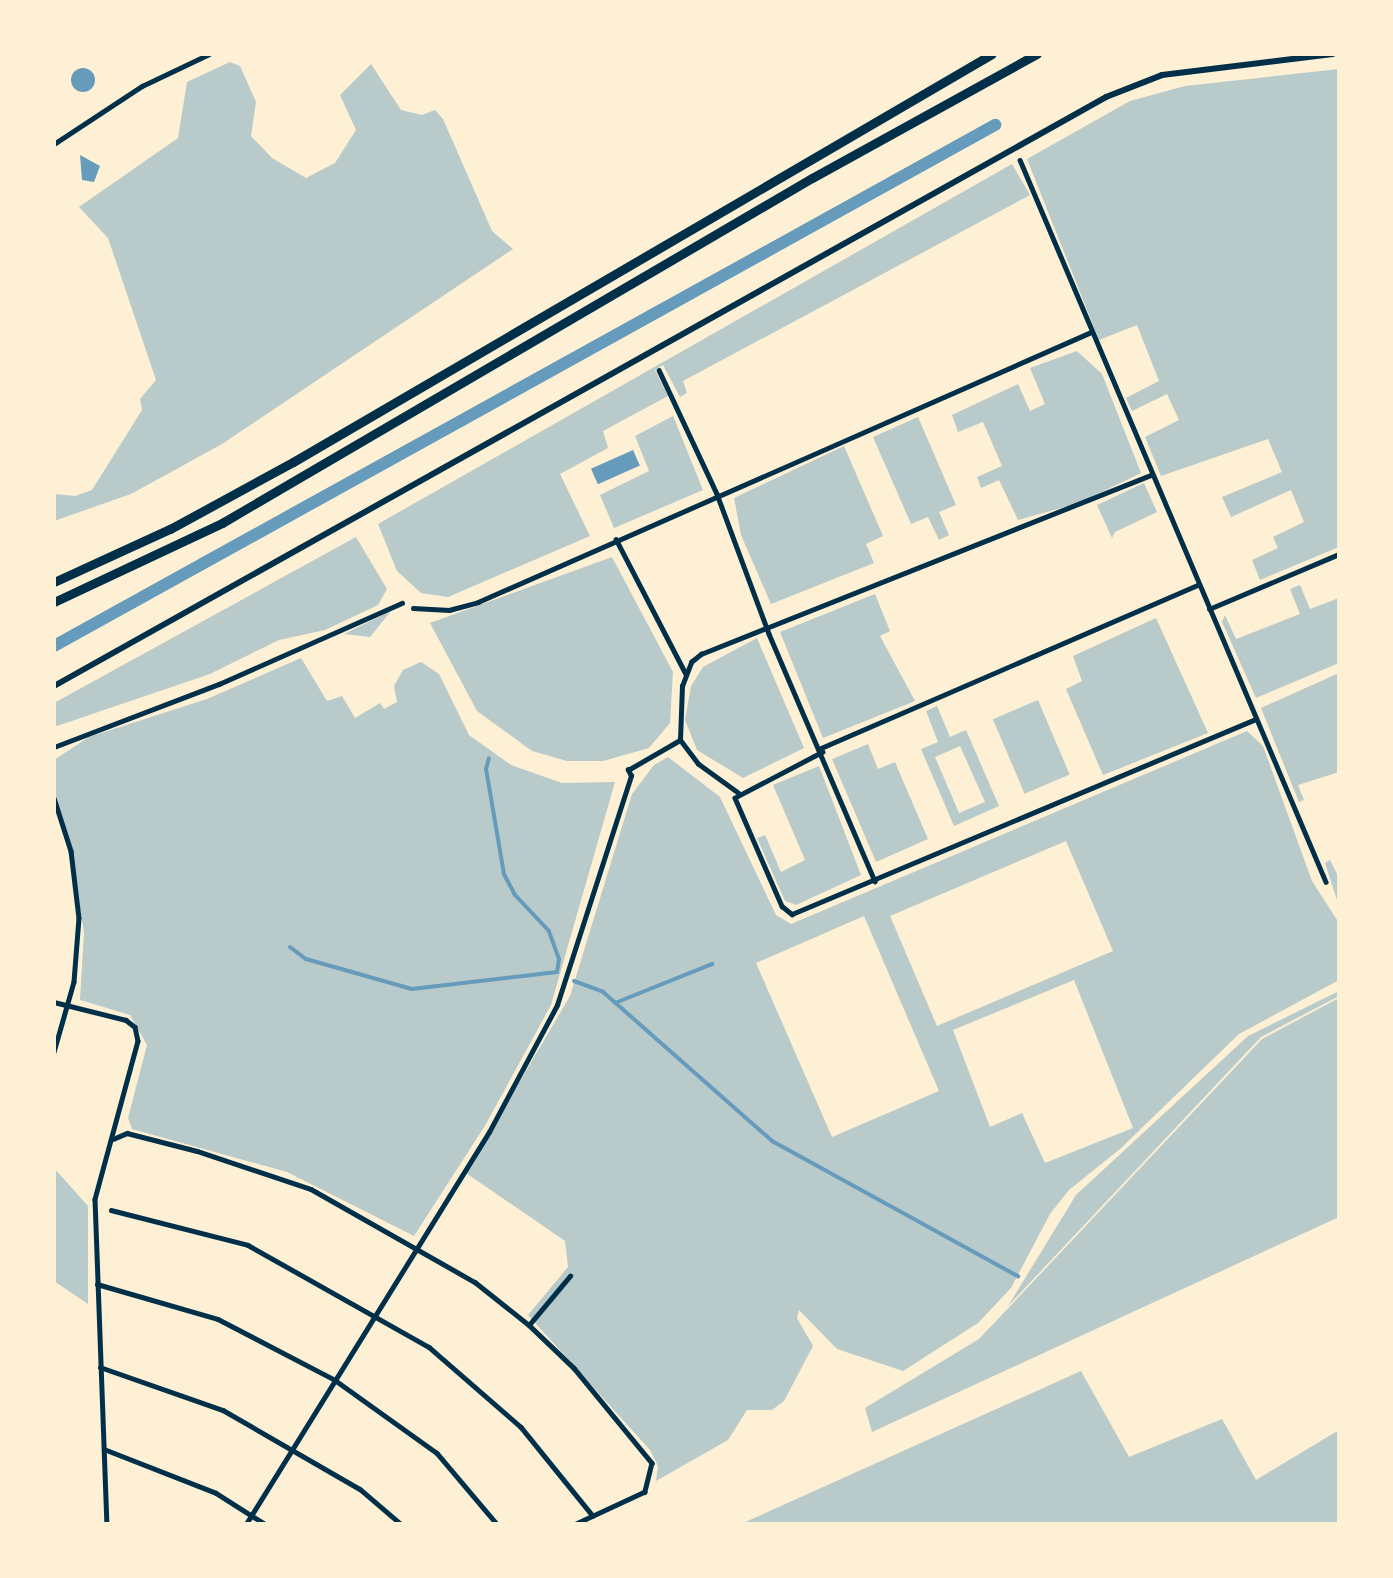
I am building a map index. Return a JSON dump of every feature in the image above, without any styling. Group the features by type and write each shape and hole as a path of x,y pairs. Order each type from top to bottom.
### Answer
{"highway":[{"path":"54,582 123,553 273,474 992,54"},
{"path":"54,602 222,523 812,178 1037,54"}],"street":[{"path":"54,144 142,86 209,54"},
{"path":"54,686 1106,97 1162,75 1333,54"},
{"path":"1020,160 1089,333 1326,882"},
{"path":"413,608 449,610 478,602 717,494 1089,333"},
{"path":"659,370 717,494 766,626 822,750 875,881"},
{"path":"738,793 698,764 680,740 686,674 701,654 766,626 1151,475"},
{"path":"616,539 686,674"},
{"path":"1209,609 1339,554"},
{"path":"738,793 822,750 1198,585"},
{"path":"54,747 219,684 402,603"},
{"path":"738,793 736,804 782,906 792,914 1256,719"},
{"path":"246,1524 489,1132 557,1005 631,776 628,770 680,740"},
{"path":"54,798 70,850 79,918 69,1005 54,1052"},
{"path":"54,1002 126,1020 135,1027 138,1041 95,1199 105,1522"},
{"path":"113,1139 128,1133 271,1172 351,1208 417,1247 475,1282 529,1325 581,1377 652,1463 645,1492 576,1524"},
{"path":"111,1210 248,1245 376,1313 478,1386 550,1460 593,1516"},
{"path":"529,1325 570,1276"},
{"path":"97,1284 218,1319 335,1380 437,1453 497,1524"},
{"path":"100,1367 223,1410 293,1447 360,1490 401,1524"},
{"path":"104,1449 160,1467 265,1524"}],"shaded area":[{"path":"230,62 240,66 256,102 251,136 272,158 306,178 335,163 356,130 340,95 371,64 401,110 422,115 435,110 443,119 492,231 513,249 222,444 131,494 54,521 54,494 75,496 92,490 142,410 140,399 156,380 108,238 79,207 178,138 187,82"},
{"path":"1339,69 1339,547 1260,580 1252,560 1278,548 1273,537 1304,522 1291,490 1231,517 1222,497 1282,472 1268,439 1161,476 1145,437 1179,420 1167,394 1132,411 1126,398 1159,381 1137,325 1099,340 1027,159 1130,101 1185,86"},
{"path":"1012,164 1030,195 683,381 687,393 680,397 663,365 655,370 668,396 603,431 608,448 560,474 590,536 448,597 421,593 397,571 378,524"},
{"path":"1077,351 1102,374 1141,473 1079,503 1018,520 999,480 981,488 977,477 1002,466 983,422 958,432 952,415 1018,384 1030,411 1045,404 1030,368"},
{"path":"673,416 703,490 614,528 600,495 649,471 635,436"},
{"path":"918,417 956,505 939,512 949,535 939,540 928,517 911,524 873,437"},
{"path":"844,446 883,536 866,544 874,563 771,604 741,535 734,498"},
{"path":"1144,483 1157,512 1115,532 1112,538 1097,505"},
{"path":"356,537 387,589 378,605 325,630 279,640 210,674 54,727 54,703"},
{"path":"612,557 673,672 670,723 649,748 603,761 567,761 532,751 477,711 430,623"},
{"path":"1300,585 1310,609 1339,598 1339,663 1256,698 1222,622 1225,615 1236,639 1300,614 1290,589"},
{"path":"875,594 890,631 880,636 915,701 823,738 780,632"},
{"path":"391,611 370,637 344,634"},
{"path":"1156,618 1208,733 1103,775 1066,689 1082,681 1073,656"},
{"path":"757,638 804,748 743,778 697,750 685,720 691,686 703,667"},
{"path":"301,658 327,701 342,696 355,718 380,703 384,709 397,702 394,686 403,670 421,662 439,674 469,735 511,765 562,783 615,782 551,1005 486,1124 414,1236 287,1172 132,1129 128,1118 147,1045 130,1015 80,1000 84,932 68,836 54,794 54,760 89,737 207,699"},
{"path":"1339,673 1339,772 1298,785 1304,800 1299,802 1261,708"},
{"path":"1038,700 1070,775 1025,794 993,719"},
{"path":"937,706 950,737 966,730 999,806 954,826 921,749 938,742 926,711","holes":["960,746 985,802 959,813 935,757"]},
{"path":"1247,731 1263,746 1312,881 1339,923 1339,980 1239,1034 1120,1149 1069,1190 1050,1214 1011,1288 978,1323 903,1371 837,1349 799,1310 797,1318 813,1346 784,1401 772,1410 747,1410 728,1440 656,1481 658,1466 650,1450 528,1315 568,1267 565,1241 466,1173 570,996 632,794 654,765 668,757 720,797 776,915 791,924","holes":["1066,841 1113,951 937,1026 890,916","864,916 939,1091 832,1137 756,963","1074,980 1133,1128 1045,1163 1022,1113 990,1127 953,1030"]},
{"path":"868,744 878,769 895,762 928,839 876,862 832,759"},
{"path":"819,766 861,875 796,905 785,901 757,838 765,835 781,872 805,860 773,785"},
{"path":"1330,860 1339,878 1339,906 1325,863"},
{"path":"1339,991 1339,996 1261,1037 1008,1306 1076,1195 1248,1036"},
{"path":"1339,998 1339,1217 872,1432 865,1408 979,1339 1262,1039"},
{"path":"54,1168 88,1206 88,1304 54,1281"},
{"path":"1081,1371 1129,1457 1222,1419 1256,1480 1339,1430 1339,1524 741,1524"}],"water":[{"path":"83,68 91,72 95,80 91,88 83,92 75,88 71,80 75,72"},
{"path":"80,155 100,166 94,182 82,180"},
{"path":"633,450 640,466 598,484 591,469"}],"waterway":[{"path":"54,646 995,125"},
{"path":"290,947 306,959 412,989 557,972 559,959 549,931 515,895 504,874 486,769 489,758"},
{"path":"615,1003 712,964"},
{"path":"574,981 602,991 772,1141 1018,1276"}]}
